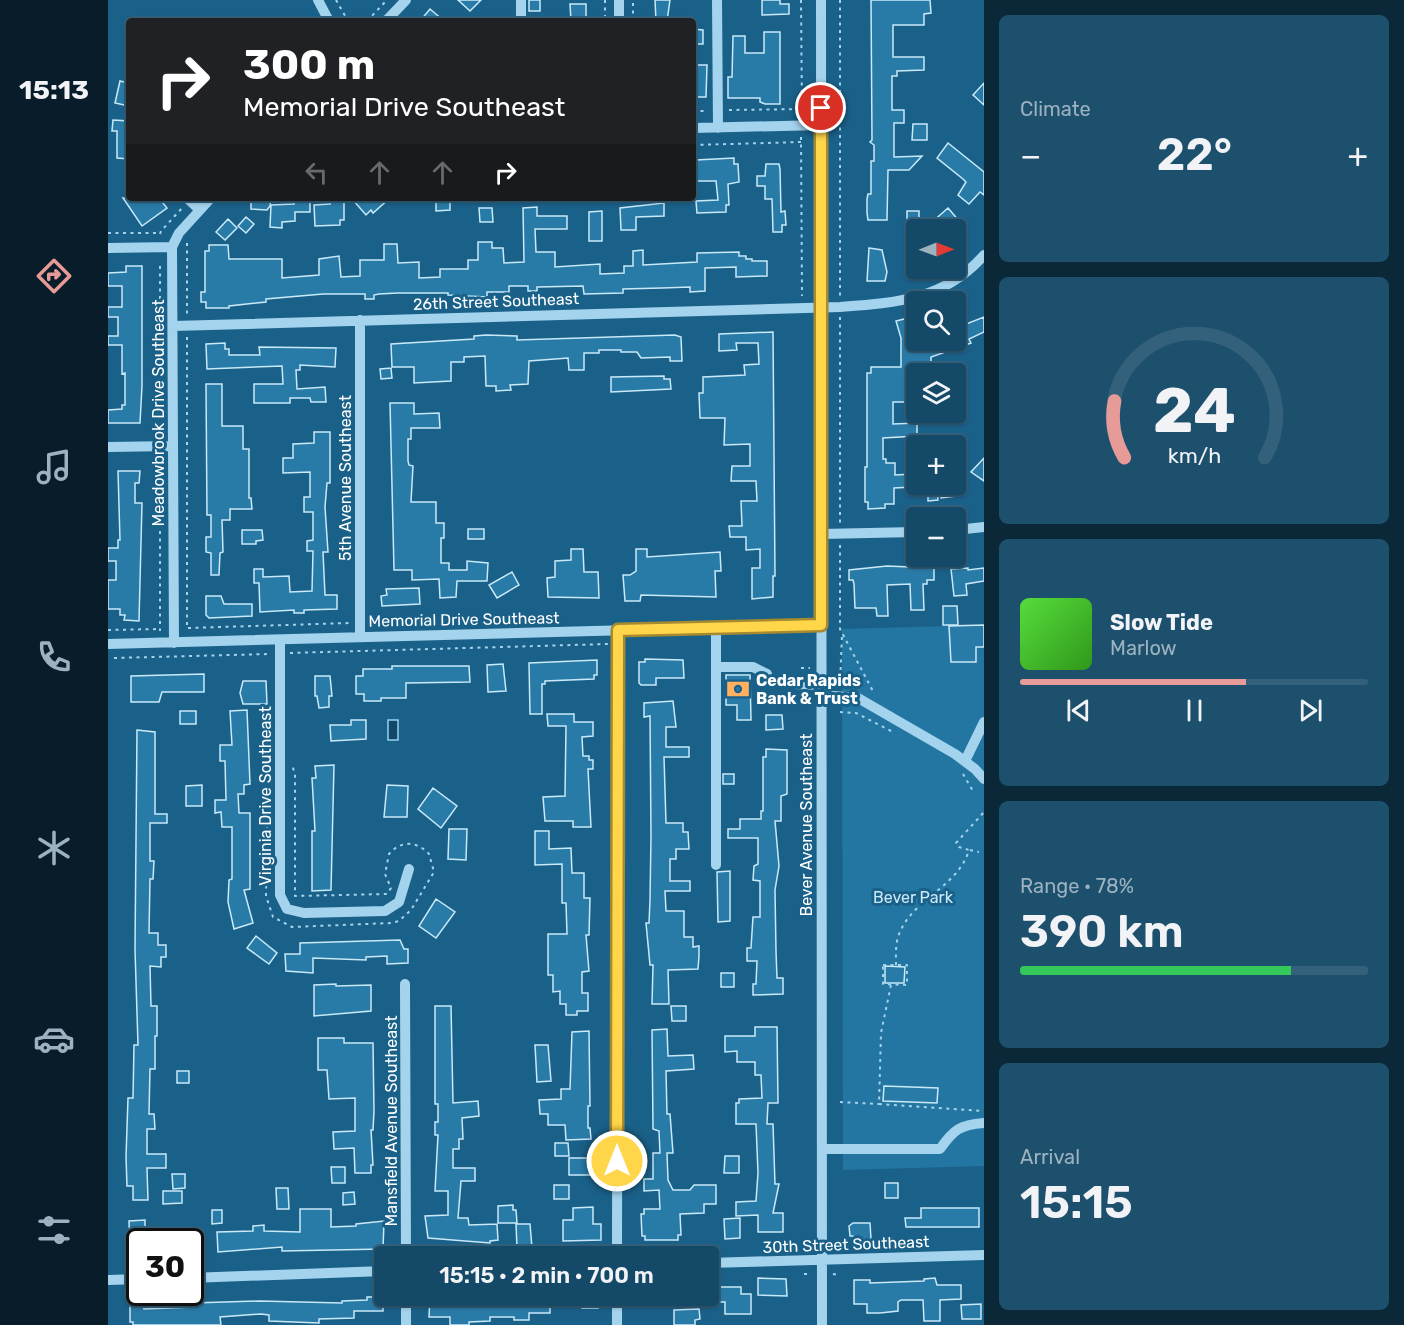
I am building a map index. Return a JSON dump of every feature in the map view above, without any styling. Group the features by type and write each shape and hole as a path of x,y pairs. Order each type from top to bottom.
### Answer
{"street":[{"path":"318,0 327,18"},
{"path":"389,18 406,0"},
{"path":"521,0 521,18"},
{"path":"619,0 619,18"},
{"path":"717,0 718,128"},
{"name":"Bever Avenue Southeast","path":"821,0 822,1325"},
{"path":"696,128 821,124"},
{"path":"108,248 172,247 179,233 208,201"},
{"path":"186,202 200,209"},
{"name":"Meadowbrook Drive Southeast","path":"172,247 174,643"},
{"name":"26th Street Southeast","path":"173,326 821,308 901,302 930,294 954,280 984,255"},
{"name":"5th Avenue Southeast","path":"360,320 360,637"},
{"path":"108,447 173,446"},
{"path":"966,530 984,527"},
{"path":"821,534 906,532"},
{"name":"Memorial Drive Southeast","path":"108,644 821,625"},
{"path":"716,627 716,865"},
{"path":"617,1246 618,630"},
{"name":"Virginia Drive Southeast","path":"280,640 280,895 287,909 304,914 385,911 399,902 409,868"},
{"path":"716,668 753,667 767,674"},
{"path":"794,684 858,698 891,717 984,779"},
{"path":"963,765 984,722"},
{"name":"Mansfield Avenue Southeast","path":"405,984 406,1246"},
{"path":"822,1149 940,1149 952,1132 968,1124 984,1123"},
{"name":"30th Street Southeast","path":"719,1263 984,1255"},
{"path":"204,1277 374,1271"},
{"path":"108,1281 126,1280"},
{"path":"406,1306 406,1325"},
{"path":"617,1306 617,1325"}],"path":[{"path":"336,0 346,18"},
{"path":"369,18 387,0"},
{"path":"605,0 605,18"},
{"path":"633,0 633,18"},
{"path":"801,0 802,116"},
{"path":"840,0 840,301"},
{"path":"832,108 840,108"},
{"path":"696,111 809,109"},
{"path":"801,134 801,300"},
{"path":"696,144 801,142"},
{"path":"108,233 160,235 186,202"},
{"path":"187,234 187,319"},
{"path":"160,257 160,438"},
{"path":"801,295 809,295"},
{"path":"840,313 840,527"},
{"path":"187,331 187,628"},
{"path":"160,454 160,634"},
{"path":"840,540 842,634 840,688"},
{"path":"181,628 350,623"},
{"path":"108,630 166,628"},
{"path":"842,634 874,693 881,698"},
{"path":"290,653 609,644"},
{"path":"114,658 269,653 268,663"},
{"path":"801,668 810,668"},
{"path":"831,668 840,668"},
{"path":"840,712 856,713 884,729 902,735"},
{"path":"884,729 891,717"},
{"path":"269,766 266,785 266,896 273,916 292,927 383,924 399,921 416,904 434,872 429,854 414,843 402,844 389,854 385,874 391,888 387,894 296,896 295,774 292,763"},
{"path":"963,765 973,791"},
{"path":"979,852 956,843 984,812"},
{"path":"896,965 898,939 904,924 960,871 969,850"},
{"path":"883,965 907,965 907,985 891,985 883,984 883,965"},
{"path":"879,1104 881,1033 891,985"},
{"path":"840,1102 984,1111"},
{"path":"804,1274 814,1274"},
{"path":"831,1274 840,1275"}],"green space":[{"name":"Bever Park","path":"984,625 984,1166 843,1170 842,629"}],"shaded area":[{"path":"388,720 398,720 398,740 388,740"}],"building":[{"path":"458,0 481,0 470,11"},
{"path":"529,0 540,0 540,11 529,11"},
{"path":"655,0 670,0 667,18 656,18"},
{"path":"762,0 780,0 780,4 789,4 789,14 762,15"},
{"path":"871,0 930,0 931,13 924,14 924,25 893,25 893,57 924,57 924,70 897,71 897,76 892,76 892,110 904,110 904,123 894,123 894,157 922,156 909,170 888,170 887,220 868,220 867,213 868,194 871,194 871,161 874,161 874,145 870,142 872,140"},
{"path":"570,4 586,4 586,18 571,18"},
{"path":"430,9 440,18 422,18"},
{"path":"696,29 703,30 703,44 696,44"},
{"path":"764,32 780,32 780,104 765,104 760,102 760,98 728,98 728,77 732,77 733,36 745,36 745,53 764,53"},
{"path":"696,65 707,65 706,97 696,97"},
{"path":"120,81 126,82 126,105 115,103"},
{"path":"984,83 984,105 973,95"},
{"path":"113,120 126,121 126,159 117,158 117,131 112,131"},
{"path":"913,124 927,124 927,140 912,140"},
{"path":"948,143 984,172 984,195 980,192 969,204 958,195 966,182 937,158"},
{"path":"734,158 734,164 738,164 739,182 728,184 729,205 726,205 726,212 697,213 696,201 718,200 716,181 696,181 696,160"},
{"path":"766,164 779,164 781,212 785,211 786,225 782,225 782,232 773,232 772,199 765,199 765,186 757,186 757,176 765,176"},
{"path":"123,198 126,198 126,201 161,201 167,208 142,226"},
{"path":"251,201 271,201 267,210 251,209"},
{"path":"294,201 310,201 310,212 295,212 295,221 282,222 282,228 270,227 271,205 294,204"},
{"path":"330,201 344,201 344,220 340,220 340,225 315,226 314,205 330,204"},
{"path":"354,201 387,201 373,213 371,210 366,215"},
{"path":"436,201 450,201 450,210 436,211"},
{"path":"664,203 664,216 636,217 636,230 621,230 620,208"},
{"path":"537,207 537,216 567,216 567,229 535,229 536,252 555,252 555,267 600,264 600,274 624,273 624,266 633,266 633,251 643,250 643,265 697,262 697,253 739,252 739,256 746,256 746,259 752,259 752,261 767,261 767,276 736,277 736,267 705,268 705,291 690,292 690,287 623,289 623,293 584,294 583,286 537,287 537,291 528,291 528,286 509,286 509,292 487,292 487,297 448,295 448,293 398,293 379,294 374,295 374,299 365,299 365,294 323,294 266,299 266,302 229,306 229,308 206,308 206,302 201,302 201,292 205,292 205,251 209,251 209,245 228,245 229,259 282,259 282,278 319,275 319,259 339,256 341,277 360,276 360,260 384,260 384,244 397,244 398,263 419,262 419,278 440,277 440,269 468,269 468,260 478,260 478,242 492,242 492,248 503,248 504,263 524,262 523,208"},
{"path":"479,208 492,208 493,222 480,222"},
{"path":"948,208 957,219 936,219"},
{"path":"602,211 602,241 589,241 589,212"},
{"path":"907,211 919,211 919,219 907,219"},
{"path":"246,217 254,224 246,233 238,226"},
{"path":"228,219 237,228 225,240 216,232"},
{"path":"869,248 882,250 887,272 885,281 867,281"},
{"path":"126,266 142,266 140,423 108,423 108,410 122,409 122,405 125,405 125,373 122,374 122,345 108,345 108,336 118,336 118,317 108,317 108,307 122,307 122,286 108,286 108,273 126,272"},
{"path":"984,317 984,332 969,339 971,343 966,345 966,324"},
{"path":"906,318 906,351 948,351 931,357 931,363 906,363 906,402 893,402 893,424 917,423 917,435 883,438 883,459 886,459 886,463 895,463 895,475 906,474 906,487 894,488 894,504 885,504 885,508 868,509 868,502 865,502 867,373 871,373 871,367 901,367 901,338 896,321"},
{"path":"773,332 775,576 773,576 773,597 752,599 752,568 760,568 760,549 746,550 746,537 730,537 729,526 742,526 741,501 757,501 756,481 731,481 732,466 750,466 750,444 724,445 725,418 700,418 699,393 703,393 703,377 745,375 744,365 759,364 758,343 736,343 737,350 719,351 719,334"},
{"path":"675,335 681,337 682,361 670,361 670,357 641,358 637,352 599,350 599,353 584,353 584,370 569,370 568,358 529,361 528,384 510,385 511,390 496,391 496,386 486,386 485,356 464,357 464,362 451,362 451,381 414,383 414,367 392,367 391,344 474,339 474,336 517,336 517,340"},
{"path":"225,343 225,349 229,349 229,355 260,355 259,347 336,348 335,367 300,365 300,370 296,370 297,389 325,387 326,402 311,402 310,398 290,398 290,403 254,403 254,384 283,384 282,366 207,369 206,344"},
{"path":"391,368 392,378 381,379 380,369"},
{"path":"664,376 664,379 670,379 671,389 611,392 611,377"},
{"path":"206,384 222,384 222,426 243,426 243,449 249,449 249,498 251,498 252,509 230,509 230,520 222,520 223,552 220,553 219,575 211,575 211,553 206,552 206,537 211,537 211,515 207,515"},
{"path":"390,403 414,403 414,414 439,413 440,428 411,428 411,439 408,439 408,461 409,465 413,466 411,502 436,502 436,523 444,523 444,538 441,538 441,563 449,563 449,570 467,570 467,561 488,563 487,581 457,581 456,597 440,598 439,579 412,580 412,570 394,570"},
{"path":"314,432 330,432 330,483 327,483 325,507 328,552 323,552 325,595 337,595 337,609 304,610 304,613 294,613 294,610 260,612 259,583 254,583 254,569 263,569 263,577 289,576 290,592 312,591 313,551 307,551 307,541 313,540 313,512 304,512 304,497 310,497 310,472 283,473 283,458 293,458 293,444 314,443"},
{"path":"984,458 984,481 971,472"},
{"path":"118,471 140,471 139,483 135,483 135,503 142,503 139,621 124,620 125,615 120,615 120,609 108,609 108,580 116,580 116,561 108,561 108,548 118,548 118,540 120,540"},
{"path":"928,495 938,495 938,500 928,501"},
{"path":"941,495 956,495 956,496 941,498"},
{"path":"468,529 484,529 484,539 468,539"},
{"path":"242,530 262,530 263,540 256,541 256,544 242,544"},
{"path":"571,549 583,549 584,572 598,572 599,598 548,597 547,578 555,577 555,561 571,560"},
{"path":"636,549 647,549 647,557 720,552 721,571 715,571 716,597 641,595 640,601 625,601 623,575 630,575 636,571"},
{"path":"887,566 934,568 934,580 927,580 927,584 923,584 924,610 911,610 910,584 887,585 888,616 877,616 876,608 855,608 854,584 853,580 849,580 849,570"},
{"path":"968,568 968,570 984,568 984,581 966,584 967,595 954,596 951,569"},
{"path":"512,572 519,585 497,598 489,585"},
{"path":"419,588 420,604 382,606 381,596 387,595 386,589"},
{"path":"206,596 221,596 224,604 252,604 252,616 209,618 206,615"},
{"path":"943,606 957,606 958,625 943,625"},
{"path":"984,625 984,647 976,647 976,662 951,662 949,626"},
{"path":"645,659 683,660 684,678 656,678 656,685 641,685 639,683 639,662 645,662"},
{"path":"597,660 597,675 594,675 594,679 545,681 545,684 542,684 542,714 530,714 529,663"},
{"path":"503,664 506,691 488,692 487,665"},
{"path":"392,666 469,666 470,682 406,683 406,698 381,698 381,701 364,701 364,694 356,694 356,676 363,676 363,669 392,669"},
{"path":"204,674 204,692 162,692 159,702 131,702 131,676"},
{"path":"726,675 750,675 751,720 737,720 737,705 726,705"},
{"path":"315,676 330,676 332,696 329,696 329,707 319,708 317,696 315,696"},
{"path":"243,681 266,681 267,704 243,704 240,693"},
{"path":"673,701 676,727 666,727 666,747 689,747 689,757 664,757 666,823 683,823 683,832 688,832 689,849 676,849 676,859 670,859 670,881 690,881 690,891 665,891 666,911 684,911 684,937 693,937 693,947 699,946 699,956 698,969 668,970 669,1004 652,1004 653,965 650,965 646,923 649,923 650,900 650,716 644,717 644,703"},
{"path":"247,710 250,784 244,785 244,794 238,794 239,813 250,813 250,889 244,890 253,923 234,929 228,902 229,880 232,879 232,827 222,827 221,812 215,813 215,800 226,800 225,761 220,761 220,745 232,745 230,711"},
{"path":"180,711 196,711 196,724 180,724"},
{"path":"547,714 574,714 574,722 593,722 593,736 582,737 583,756 589,756 589,760 593,760 593,769 588,769 591,827 573,827 573,821 545,821 543,797 565,796 566,726 548,726"},
{"path":"766,715 782,715 783,729 766,730"},
{"path":"351,720 366,720 366,739 331,741 330,725 351,725"},
{"path":"137,730 155,732 155,814 167,814 167,823 150,823 150,861 154,861 153,879 150,879 149,933 158,933 158,945 166,945 166,957 161,957 161,967 150,966 151,1006 157,1006 157,1036 155,1036 155,1069 150,1069 149,1114 154,1114 155,1129 147,1129 147,1154 166,1154 166,1168 147,1168 148,1200 133,1200 133,1186 127,1186 126,1157 128,1098 133,1098 134,1045 138,1045 135,950"},
{"path":"766,749 787,750 787,794 781,796 781,821 775,821 779,866 775,890 777,978 783,978 783,994 753,995 757,961 747,961 747,948 751,948 753,917 760,917 760,881 753,880 754,866 758,864 758,838 728,838 728,829 740,829 740,819 761,819 763,757 766,757"},
{"path":"334,765 331,890 312,891 312,831 315,831 312,778 316,778 315,766"},
{"path":"723,774 734,774 734,784 723,784"},
{"path":"202,785 202,806 186,806 186,786"},
{"path":"387,785 408,786 407,817 384,817"},
{"path":"433,788 457,806 441,828 418,809"},
{"path":"449,829 467,829 466,860 448,859"},
{"path":"535,831 549,831 549,849 571,848 572,873 584,873 584,898 590,898 589,935 586,935 589,971 582,972 582,993 588,993 588,1011 577,1011 577,1015 566,1015 566,1004 560,1004 560,991 553,992 553,975 548,975 548,934 567,934 566,903 562,903 562,864 535,865"},
{"path":"730,871 730,921 718,922 717,872"},
{"path":"436,899 455,912 436,938 419,926"},
{"path":"256,936 277,953 269,964 247,948"},
{"path":"400,940 404,949 408,949 408,963 387,964 387,956 366,957 366,960 313,958 313,973 286,971 285,954 300,954 300,943"},
{"path":"885,966 905,967 904,983 885,983"},
{"path":"721,973 734,973 734,987 721,987"},
{"path":"336,984 336,986 371,985 371,1011 314,1016 314,985"},
{"path":"435,1006 451,1006 453,1103 478,1101 479,1116 462,1118 463,1139 459,1139 459,1149 453,1149 453,1168 475,1168 475,1181 461,1181 458,1218 468,1218 469,1225 497,1224 498,1240 490,1241 490,1243 428,1238 425,1216 448,1215 448,1191 435,1191 438,1135 435,1135 435,1122 438,1122 438,1104 435,1104"},
{"path":"671,1006 686,1006 686,1021 672,1021"},
{"path":"755,1027 777,1027 778,1103 768,1103 767,1124 773,1124 775,1184 779,1184 773,1213 783,1213 783,1232 758,1232 758,1215 736,1216 736,1202 756,1201 758,1173 756,1124 736,1124 736,1103 739,1103 739,1099 762,1098 761,1075 755,1075 755,1062 737,1062 737,1051 725,1052 725,1036 755,1036"},
{"path":"667,1029 668,1056 693,1055 694,1069 666,1071 667,1114 670,1114 673,1153 667,1153 668,1180 673,1190 690,1190 694,1185 716,1185 716,1204 704,1204 704,1213 680,1214 681,1235 678,1235 678,1240 645,1240 645,1236 642,1236 641,1214 644,1214 644,1209 660,1209 659,1190 644,1191 644,1179 653,1179 653,1153 660,1153 659,1131 653,1129 652,1030"},
{"path":"589,1031 588,1128 590,1128 591,1139 566,1140 565,1125 548,1125 548,1114 540,1114 539,1100 561,1099 561,1089 570,1089 572,1032"},
{"path":"318,1038 344,1038 344,1043 373,1043 374,1111 373,1130 371,1130 373,1165 371,1165 371,1173 355,1173 354,1148 334,1149 333,1132 355,1131 355,1098 329,1099 327,1070 318,1070"},
{"path":"535,1045 548,1045 551,1081 537,1082"},
{"path":"177,1071 189,1071 189,1083 177,1083"},
{"path":"884,1086 938,1088 937,1103 883,1101"},
{"path":"555,1143 568,1143 569,1156 555,1156"},
{"path":"725,1156 739,1156 739,1173 724,1173"},
{"path":"569,1158 591,1158 591,1175 569,1175"},
{"path":"331,1167 345,1167 345,1183 332,1183"},
{"path":"172,1174 185,1174 185,1188 173,1189"},
{"path":"885,1183 898,1183 898,1198 885,1198"},
{"path":"554,1185 569,1185 569,1199 554,1199"},
{"path":"276,1188 288,1188 289,1209 277,1209"},
{"path":"163,1191 182,1191 182,1203 163,1204"},
{"path":"354,1192 355,1204 343,1205 343,1193"},
{"path":"513,1205 513,1210 516,1210 517,1223 498,1223 498,1206"},
{"path":"593,1207 593,1224 601,1224 601,1240 563,1241 563,1220 573,1220 573,1208"},
{"path":"921,1208 979,1208 979,1227 906,1227 905,1218 921,1218"},
{"path":"300,1209 331,1209 331,1227 356,1226 356,1224 384,1221 383,1246 374,1246 374,1249 282,1251 282,1247 218,1252 217,1232 253,1231 253,1226 264,1225 264,1231 300,1232"},
{"path":"212,1210 222,1210 222,1223 212,1224"},
{"path":"740,1218 740,1238 725,1239 724,1219"},
{"path":"145,1220 145,1228 129,1228 129,1221"},
{"path":"853,1223 870,1223 871,1239 853,1240 849,1226"},
{"path":"516,1224 530,1224 532,1246 517,1246"},
{"path":"758,1278 786,1279 787,1296 758,1295"},
{"path":"935,1278 937,1285 961,1285 961,1299 940,1300 940,1321 924,1321 923,1300 901,1300 898,1302 898,1311 880,1313 867,1313 867,1304 854,1304 854,1280 870,1280 870,1283 924,1281 924,1279"},
{"path":"719,1287 741,1287 741,1294 751,1294 751,1314 725,1314 725,1302 719,1302"},
{"path":"374,1294 374,1306 383,1306 383,1311 354,1311 354,1318 319,1319 319,1323 269,1321 269,1315 261,1314 220,1317 221,1325 133,1325 133,1322 130,1322 130,1306 143,1306 144,1309 204,1306 204,1303 260,1301 342,1303 342,1301 367,1300 367,1297 373,1297"},
{"path":"981,1304 981,1319 962,1319 961,1305"},
{"path":"430,1306 550,1306 550,1313 529,1313 529,1320 514,1320 514,1317 490,1317 490,1321 469,1322 469,1325 450,1325 450,1317 429,1317"},
{"path":"582,1306 598,1306 598,1308 582,1308"},
{"path":"699,1309 700,1319 695,1320 695,1325 674,1325 674,1310"}],"place":[{"name":"Cedar Rapids Bank & Trust","path":"738,689"}],"route":[{"path":"617,1161 618,630 821,625 821,108"}]}
